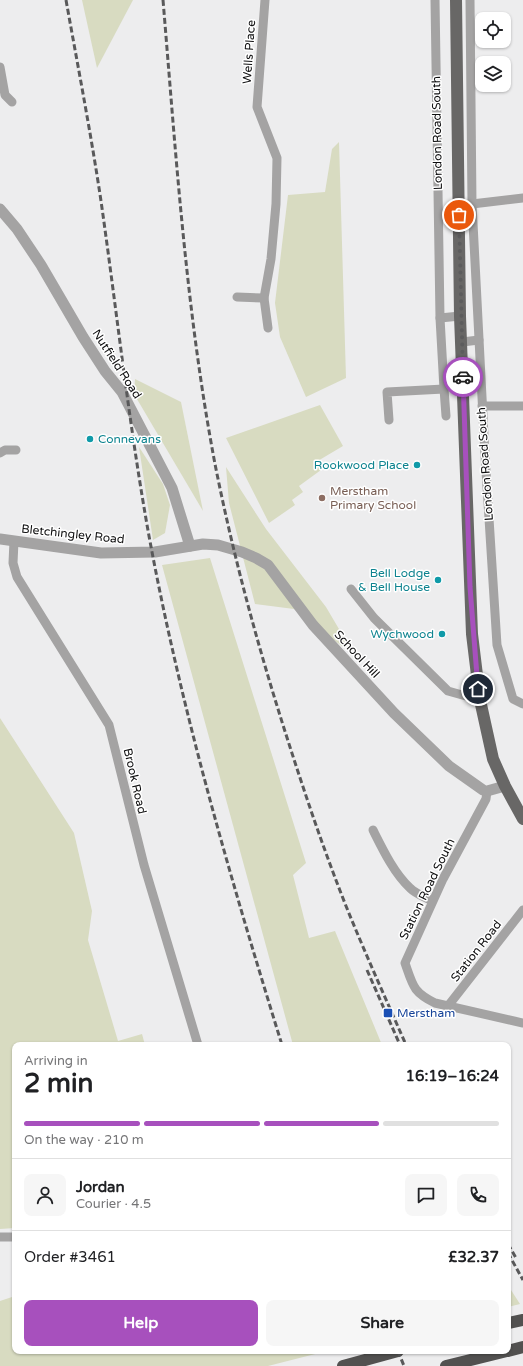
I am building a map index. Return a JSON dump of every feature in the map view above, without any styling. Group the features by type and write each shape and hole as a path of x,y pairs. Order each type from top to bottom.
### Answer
{"highway":[{"path":"511,1322 523,1320"},
{"path":"511,1350 523,1347"},
{"path":"343,1366 387,1354"},
{"path":"446,1366 496,1354"}],"main road":[{"name":"London Road South","path":"456,0 460,316 473,641 480,700 493,759 504,786 523,819"}],"street":[{"name":"Wells Place","path":"264,298 271,259 276,204 277,158 258,107 265,0"},
{"name":"London Road South","path":"435,0 440,318 446,416"},
{"name":"London Road South","path":"470,0 472,204 482,406 497,645 513,699 523,704"},
{"path":"0,67 5,95 12,102"},
{"path":"472,204 523,198"},
{"name":"Nutfield Road","path":"1,211 17,229 41,265 83,337 105,371 122,392 172,488 190,546"},
{"path":"237,297 264,298 268,328"},
{"path":"440,318 460,316"},
{"path":"462,342 479,340"},
{"path":"390,420 387,392 444,389"},
{"path":"482,406 523,406"},
{"path":"0,453 5,450 16,450"},
{"name":"Bletchingley Road","path":"0,539 108,553 155,552 190,546"},
{"name":"Brook Road","path":"14,541 13,563 17,577 110,725 144,865 197,1042"},
{"name":"School Hill","path":"190,546 204,544 218,545 242,552 268,565 313,625 394,713 450,766 479,788 487,791"},
{"path":"351,589 374,618 448,691 480,700"},
{"path":"487,791 504,786"},
{"name":"Station Road South","path":"448,1006 435,1003 423,997 416,990 405,964 432,900 486,799 487,791"},
{"path":"373,830 381,846 402,879 411,889 432,900"},
{"name":"Station Road","path":"448,1006 523,910"},
{"path":"448,1006 523,1023"},
{"path":"0,1237 12,1237"}],"green space":[{"path":"82,0 133,0 97,68"},
{"path":"339,142 346,378 306,397 280,337 275,303 288,195 325,192 332,149"},
{"path":"135,379 181,402 203,511 134,394"},
{"path":"320,405 343,446 316,462 321,470 299,486 303,492 292,500 295,505 269,523 226,438"},
{"path":"139,447 163,484 170,505 165,533 153,540"},
{"path":"226,467 266,529 326,607 349,646 343,647 294,609 255,604 229,503"},
{"path":"210,558 306,863 293,875 309,938 335,931 381,1042 292,1042 162,565"},
{"path":"0,718 74,833 92,911 88,940 118,1041 142,1034 144,1042 12,1042 12,1228 0,1229"},
{"path":"511,1290 520,1304 511,1306"},
{"path":"12,1297 12,1354 315,1354 268,1366 0,1366 0,1301"}],"railway":[{"path":"66,0 97,176 135,453 162,601 191,729 208,792 281,1042"},
{"path":"163,0 189,291 196,349 222,500 248,607 268,677 310,807 346,906 405,1042"},
{"path":"367,970 399,1042"},
{"path":"511,1249 516,1258"},
{"path":"511,1258 523,1280"},
{"path":"399,1354 404,1366"}],"way so far":[{"path":"459,215 460,316 463,377"}],"place":[{"name":"Connevans","path":"90,439"},
{"name":"Rookwood Place","path":"417,465"},
{"name":"Merstham Primary School","path":"322,498"},
{"name":"Bell Lodge & Bell House","path":"438,580"},
{"name":"Wychwood","path":"442,634"},
{"name":"Merstham","path":"388,1013"}],"route":[{"path":"463,377 469,572 472,634 478,689"}]}
